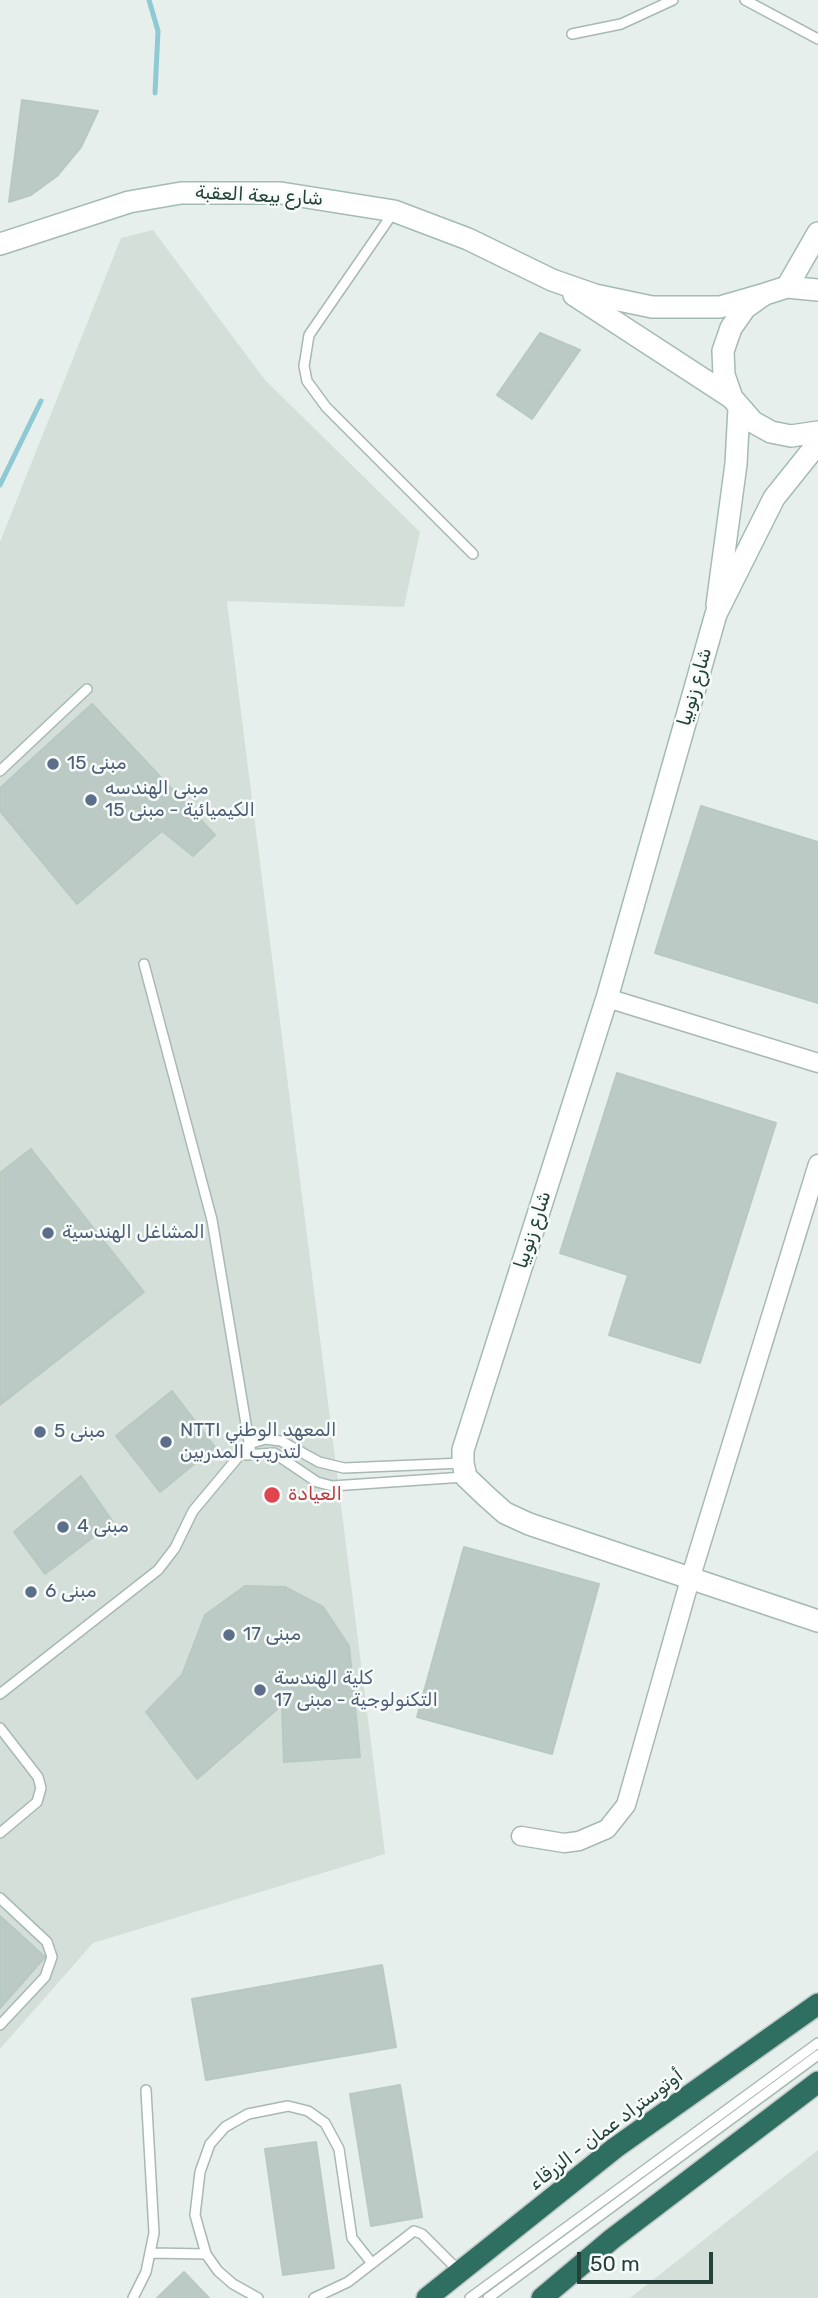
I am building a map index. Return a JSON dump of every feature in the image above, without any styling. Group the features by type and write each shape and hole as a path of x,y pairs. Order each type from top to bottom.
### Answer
{"highway":[{"name":"أوتوستراد عمان - الزرقاء","path":"427,2298 615,2148 818,2004"},
{"path":"542,2298 612,2239 818,2081"}],"street":[{"name":"شارع بيعة العقبة","path":"0,244 128,202 181,193 281,193 394,211 468,239 552,280 595,295 652,307 720,307 788,287"},
{"path":"818,233 788,287 818,290"},
{"name":"شارع بيعة العقبة","path":"552,280 735,403 753,422 771,432 791,436 818,432"},
{"name":"شارع زنوبيا","path":"716,614 719,571 736,464 735,403 723,351 731,328 745,308 765,294"},
{"name":"شارع زنوبيا","path":"464,1470 463,1450 607,998 716,614 774,498 818,443"},
{"path":"607,998 818,1062"},
{"path":"521,1836 564,1843 601,1833 618,1818 631,1790 691,1576 818,1164"},
{"path":"464,1470 505,1513 529,1524 818,1620"}],"lane":[{"path":"572,34 621,24 673,0"},
{"path":"745,0 818,39"},
{"path":"394,211 309,335 304,350 305,373 315,395 473,554"},
{"path":"0,771 87,690"},
{"path":"144,964 212,1220 250,1449"},
{"path":"0,1694 158,1570 175,1548 193,1511 238,1456 265,1439 281,1441 327,1466 464,1470"},
{"path":"250,1449 274,1454 326,1485 361,1484 464,1470"},
{"path":"326,1485 327,1466"},
{"path":"360,1468 361,1484"},
{"path":"0,1728 38,1777 41,1788 37,1802 0,1833"},
{"path":"0,1898 47,1942 52,1956 45,1976 0,2025"},
{"path":"470,2298 818,2043"},
{"path":"488,2298 818,2055"},
{"path":"133,2298 152,2253 155,2213 146,2090"},
{"path":"258,2298 233,2284 206,2254 195,2215 200,2172 210,2144 236,2119 268,2108 288,2106 317,2116 336,2139 349,2227 357,2247 371,2262"},
{"path":"314,2298 348,2281 414,2231 422,2234 459,2271"},
{"path":"152,2253 206,2254"}],"shaded area":[{"path":"153,230 265,380 420,532 404,607 227,601 385,1854 93,1943 0,2049 0,542 121,238"},
{"path":"818,2150 818,2298 630,2298"}],"building":[{"path":"22,100 98,111 81,147 57,176 31,195 9,202"},
{"path":"540,333 580,350 532,419 497,395"},
{"name":"مبنى الهندسه الكيميائية - مبنى 15","path":"92,704 215,835 193,856 162,831 77,904 0,811 0,788"},
{"path":"701,806 818,842 818,1003 655,953"},
{"path":"617,1073 776,1123 700,1363 609,1335 628,1275 560,1253"},
{"name":"المشاغل الهندسية","path":"31,1149 144,1292 0,1405 0,1173"},
{"name":"NTTI المعهد الوطني لتدريب المدربين","path":"172,1391 215,1447 160,1492 116,1436"},
{"name":"مبنى 4","path":"81,1476 113,1522 45,1574 14,1532"},
{"path":"464,1547 599,1584 552,1754 417,1717"},
{"name":"كلية الهندسة التكنولوجية - مبنى 17","path":"245,1586 285,1587 323,1607 349,1646 360,1757 284,1762 282,1705 197,1779 146,1712 182,1675 205,1615"},
{"path":"0,1916 45,1957 0,2008"},
{"path":"382,1965 396,2047 206,2080 192,1999"},
{"path":"400,2085 422,2217 371,2226 350,2094"},
{"path":"316,2142 334,2268 283,2275 265,2149"},
{"path":"184,2272 209,2298 157,2298"}],"waterway":[{"path":"149,0 158,31 155,93"},
{"path":"0,485 41,401"}],"place":[{"name":"مبنى 15","path":"53,764"},
{"name":"مبنى الهندسه الكيميائية - مبنى 15","path":"91,800"},
{"name":"المشاغل الهندسية","path":"48,1233"},
{"name":"مبنى 5","path":"40,1432"},
{"name":"NTTI المعهد الوطني لتدريب المدربين","path":"166,1442"},
{"name":"العيادة","path":"272,1495"},
{"name":"مبنى 4","path":"63,1527"},
{"name":"مبنى 6","path":"31,1592"},
{"name":"مبنى 17","path":"229,1635"},
{"name":"كلية الهندسة التكنولوجية - مبنى 17","path":"260,1690"}]}
